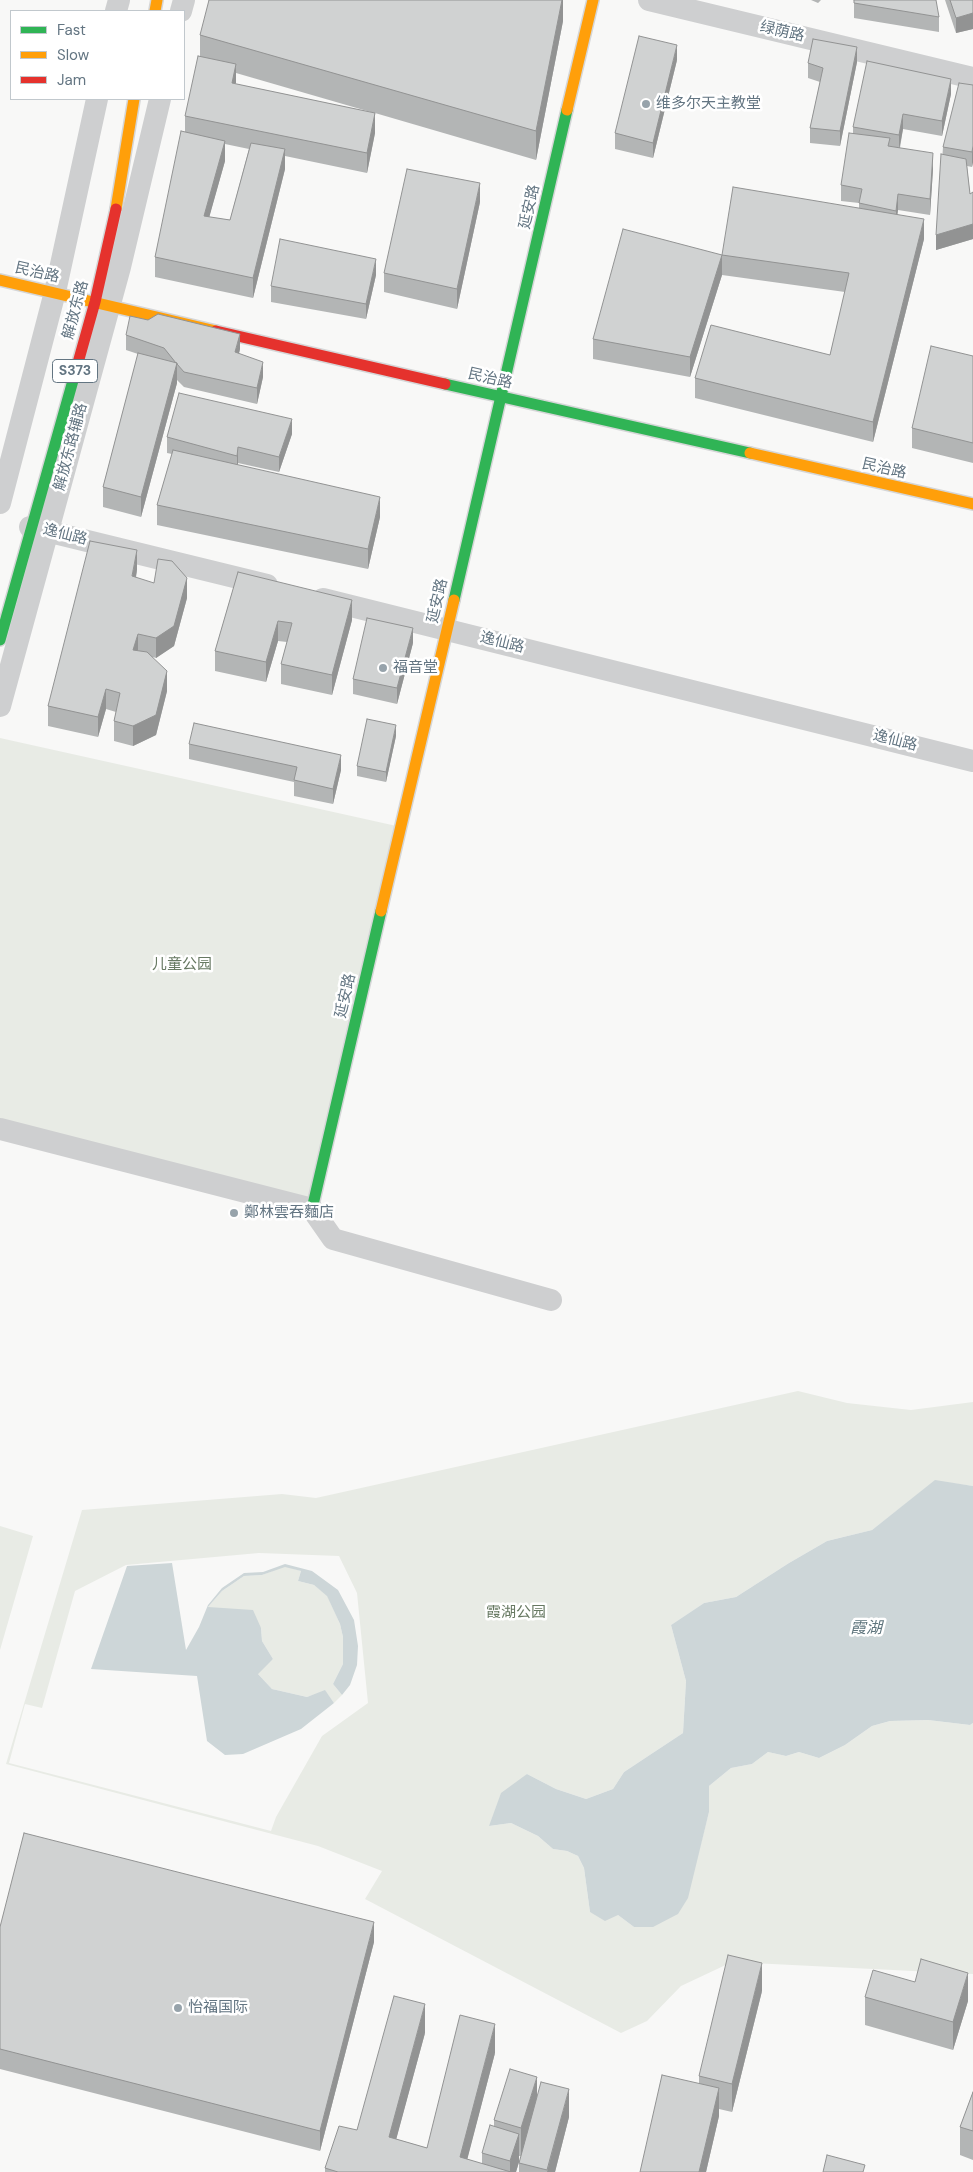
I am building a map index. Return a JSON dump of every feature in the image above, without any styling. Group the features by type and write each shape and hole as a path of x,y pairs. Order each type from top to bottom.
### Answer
{"street":[{"name":"延安路","path":"312,1209 593,0"},
{"name":"绿荫路","path":"649,0 973,78"},
{"path":"0,503 55,292 97,100"},
{"name":"解放东路","path":"0,640 23,524 95,302 114,221 134,100"},
{"name":"解放东路辅路","path":"0,706 120,267 160,100"},
{"name":"民治路","path":"0,280 501,397 973,504"},
{"name":"逸仙路","path":"23,524 973,761"},
{"path":"0,1128 312,1209 333,1239 551,1300"}],"green space":[{"name":"儿童公园","path":"0,738 401,827 312,1209 0,1129"},
{"name":"霞湖公园","path":"798,1391 847,1403 911,1410 973,1402 973,1486 935,1481 872,1530 827,1541 736,1597 704,1603 671,1625 686,1681 683,1733 624,1772 613,1789 586,1799 556,1789 527,1774 489,1826 511,1823 538,1836 553,1849 567,1851 578,1856 584,1868 590,1912 618,1915 634,1927 693,1874 709,1812 709,1786 731,1768 752,1764 768,1752 786,1756 799,1752 819,1758 845,1745 872,1726 890,1721 928,1720 970,1725 973,1723 973,1974 732,1962 681,1986 647,2021 621,2033 365,1899 382,1871 318,1846 6,1764 82,1510 282,1494 316,1498","holes":["259,1553 339,1556 357,1593 368,1703 322,1736 276,1817 271,1831 9,1763 25,1704 42,1708 75,1591 126,1565"]},
{"path":"0,1526 33,1536 0,1650"},
{"path":"285,1566 301,1571 298,1581 314,1585 327,1595 340,1624 343,1637 343,1664 333,1684 342,1695 334,1703 325,1691 307,1697 272,1689 257,1673 273,1659 262,1641 261,1628 207,1608 222,1591 244,1576 262,1575"}],"water":[{"name":"霞湖","path":"935,1480 973,1486 973,1723 970,1725 928,1720 890,1721 872,1726 845,1745 819,1758 799,1752 786,1756 768,1752 752,1764 731,1768 709,1786 709,1812 688,1898 678,1914 653,1927 634,1927 618,1915 605,1921 590,1912 584,1868 578,1856 567,1851 553,1849 538,1836 511,1823 489,1826 501,1793 527,1774 556,1789 586,1799 613,1789 624,1772 683,1733 686,1681 671,1625 704,1603 736,1597 827,1541 872,1530"},
{"path":"172,1563 186,1650 199,1627 208,1605 222,1588 244,1573 263,1572 285,1564 312,1571 338,1590 354,1620 358,1646 357,1665 350,1685 342,1695 333,1684 343,1664 343,1637 340,1624 327,1596 314,1585 298,1581 301,1571 285,1567 262,1575 244,1576 222,1591 208,1607 253,1610 261,1628 262,1641 273,1659 258,1674 272,1689 307,1697 325,1690 334,1703 301,1729 243,1754 225,1755 207,1741 197,1676 91,1669 127,1566"}],"building":[{"path":"209,0 562,0 536,131 200,35"},
{"path":"854,0 936,0 939,17 854,3"},
{"path":"950,0 973,0 973,13 956,18"},
{"name":"维多尔天主教堂","path":"639,36 677,45 653,143 615,133"},
{"path":"813,39 857,47 840,131 810,128 823,68 808,63"},
{"path":"198,56 236,64 232,83 375,113 367,153 185,116"},
{"path":"867,61 951,79 942,121 903,114 899,135 853,127"},
{"path":"959,83 973,85 972,152 943,147"},
{"path":"181,131 225,141 204,216 230,220 251,143 285,149 253,278 155,257"},
{"path":"849,133 890,138 888,146 933,153 930,199 898,194 896,211 859,203 862,189 841,185"},
{"path":"941,154 966,159 970,194 973,192 973,224 936,235"},
{"path":"407,169 480,183 457,289 384,273"},
{"path":"733,187 924,219 873,422 695,378 711,325 830,355 849,273 722,255"},
{"path":"623,229 722,255 690,357 593,339"},
{"path":"280,239 376,259 366,304 271,286"},
{"path":"158,314 240,334 235,352 263,362 257,388 184,372 164,348 126,335 130,316 148,320"},
{"path":"931,346 973,356 973,443 912,428"},
{"path":"138,353 177,363 141,497 103,487"},
{"path":"179,393 292,419 279,457 238,447 237,456 167,437"},
{"path":"173,450 380,497 368,549 157,505"},
{"path":"90,541 137,550 132,576 154,583 158,559 172,561 187,578 174,626 156,638 138,634 133,650 147,652 167,671 156,715 133,726 114,721 120,693 106,689 98,717 48,706"},
{"path":"238,572 352,600 332,675 281,664 292,623 278,621 266,662 215,651"},
{"name":"福音堂","path":"367,618 413,628 397,688 353,679"},
{"path":"367,719 396,725 386,772 357,766"},
{"path":"194,723 341,755 333,789 294,780 297,767 189,744"},
{"name":"怡福国际","path":"24,1833 374,1922 320,2131 0,2049 0,1927"},
{"path":"728,1955 762,1963 732,2084 699,2076"},
{"path":"921,1959 968,1973 953,2022 865,1997 873,1970 915,1982"},
{"path":"394,1996 425,2004 389,2137 427,2148 460,2015 495,2024 460,2157 511,2172 338,2172 325,2168 339,2126 357,2130"},
{"path":"510,2069 537,2077 521,2128 494,2120"},
{"path":"662,2075 719,2088 699,2172 640,2172"},
{"path":"541,2082 569,2089 547,2170 519,2163"},
{"path":"973,2092 973,2131 960,2127"},
{"path":"490,2125 519,2134 510,2161 482,2153"},
{"path":"827,2155 865,2165 863,2172 823,2172"}],"traffic: fast":[{"path":"454,600 567,110"},
{"path":"0,640 74,377"},
{"path":"445,384 750,453"},
{"path":"312,1209 381,911"}],"traffic: slow":[{"path":"155,10 157,0"},
{"path":"567,110 593,0"},
{"path":"116,209 134,100"},
{"path":"0,280 216,331"},
{"path":"750,453 973,504"},
{"path":"381,911 454,600"}],"traffic: jam":[{"path":"74,377 95,302 116,209"},
{"path":"216,331 445,384"}],"place":[{"name":"维多尔天主教堂","path":"646,104"},
{"name":"福音堂","path":"383,668"},
{"name":"鄭林雲吞麵店","path":"234,1213"},
{"name":"怡福国际","path":"178,2008"}]}
